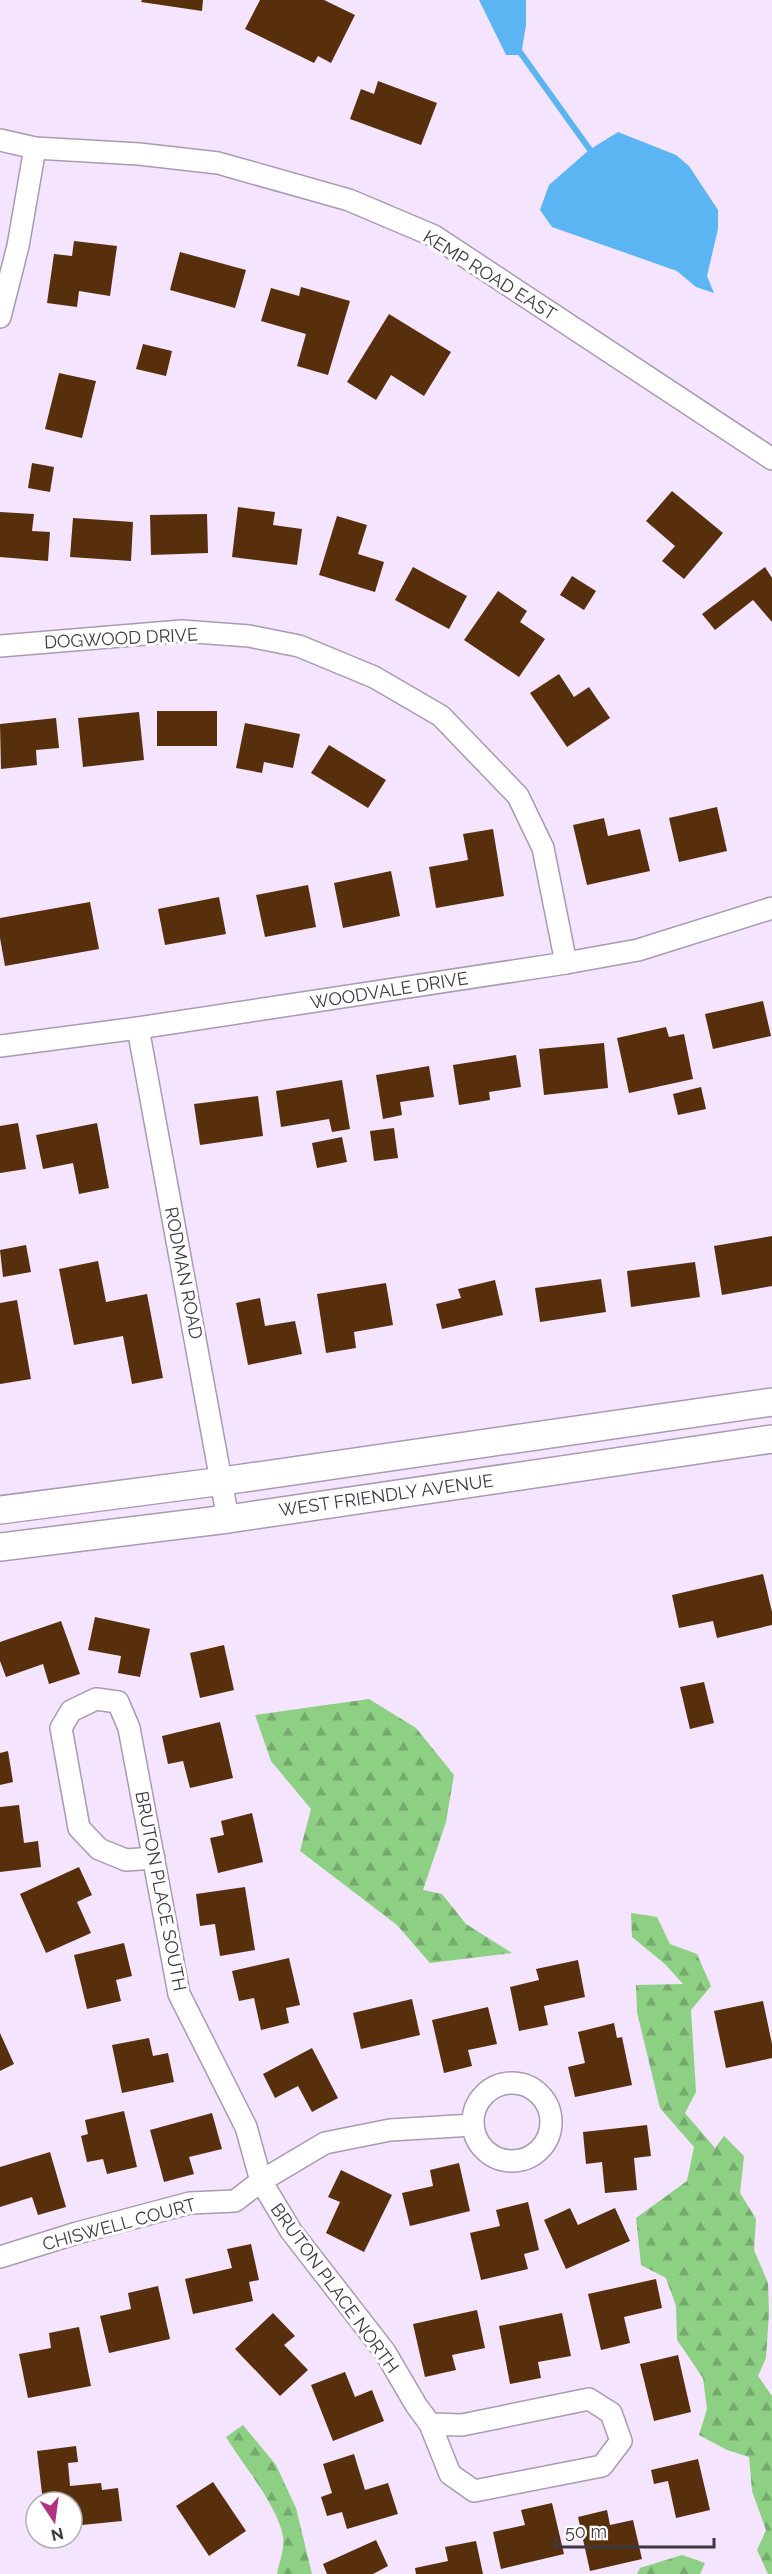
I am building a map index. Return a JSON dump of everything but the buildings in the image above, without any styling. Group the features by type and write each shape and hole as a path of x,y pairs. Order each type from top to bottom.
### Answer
{"main road":[{"name":"WEST FRIENDLY AVENUE","path":"0,1510 223,1481 772,1402"},
{"name":"WEST FRIENDLY AVENUE","path":"0,1547 228,1519 772,1439"}],"street":[{"name":"KEMP ROAD EAST","path":"0,140 34,148 139,154 218,163 348,200 434,236 772,459"},
{"path":"0,317 18,246 34,148"},
{"name":"DOGWOOD DRIVE","path":"0,646 182,631 249,636 299,646 374,677 441,716 518,796 543,848 566,963"},
{"name":"WOODVALE DRIVE","path":"0,1046 138,1028 566,963 638,950 772,908"},
{"name":"RODMAN ROAD","path":"138,1028 223,1481 228,1519"},
{"name":"BRUTON PLACE SOUTH","path":"154,1858 126,1860 99,1849 79,1828 61,1728 71,1710 96,1699 118,1702 129,1728 154,1858 179,1994 246,2127 261,2181"},
{"name":"CHISWELL COURT","path":"0,2257 77,2233 190,2203 235,2201 261,2181 325,2144 390,2130 473,2125"},
{"name":"BRUTON PLACE NORTH","path":"261,2181 291,2231 385,2352 416,2405 430,2424 450,2474 474,2491 602,2466 621,2440 612,2413 589,2399 462,2425 430,2424"}],"green space":[{"path":"369,1699 416,1728 454,1775 446,1822 423,1890 442,1894 466,1924 512,1953 430,1963 397,1925 300,1851 311,1809 271,1761 255,1715"},
{"path":"631,1913 657,1917 670,1944 697,1954 711,1986 691,2010 696,2092 685,2113 715,2148 724,2136 744,2156 740,2193 756,2219 754,2250 768,2283 766,2358 758,2376 772,2396 772,2574 768,2574 757,2550 766,2530 752,2491 749,2457 727,2450 699,2435 707,2409 703,2378 677,2340 676,2306 666,2278 641,2265 636,2218 687,2181 694,2147 660,2108 637,2012 636,1985 683,1984 665,1964 632,1937"},
{"path":"243,2425 276,2465 296,2508 312,2574 277,2574 283,2546 280,2525 267,2499 226,2437"},
{"path":"682,2555 705,2563 700,2574 637,2574 640,2568"}],"water":[{"path":"479,0 526,0 526,25 521,55 506,55"},
{"path":"618,132 676,155 689,166 718,210 718,229 707,276 714,293 696,287 677,271 552,227 540,210 549,185 589,150"}],"waterway":[{"path":"517,48 593,154"}]}
